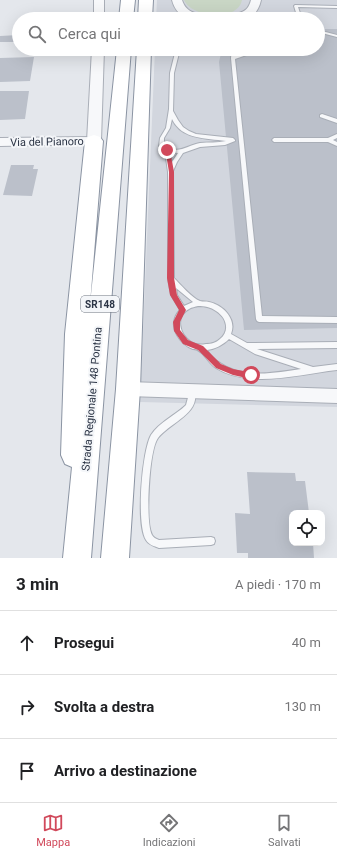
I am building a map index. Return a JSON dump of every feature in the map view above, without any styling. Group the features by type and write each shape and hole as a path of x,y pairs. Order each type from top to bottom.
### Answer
{"highway":[{"path":"127,12 128,0"},
{"path":"145,12 146,0"},
{"name":"Strada Regionale 148 Pontina","path":"77,558 123,56"},
{"name":"SR148","path":"115,558 128,389 144,56"},
{"path":"72,558 76,334 94,141"}],"street":[{"path":"99,0 99,12"},
{"path":"177,0 178,5 184,12"},
{"path":"250,12 252,11 256,0"},
{"path":"94,141 98,56"},
{"name":"Via del Pianoro","path":"0,142 94,141"},
{"path":"128,389 337,396"}],"lane":[{"path":"298,12 296,6 337,7"},
{"path":"325,33 337,36"},
{"path":"171,109 178,126 189,133 196,136 233,140 224,143 198,145 181,152 167,150 162,146 161,142 168,128 171,109 172,73 176,56"},
{"path":"239,56 233,58 259,319 337,320"},
{"path":"322,116 337,121"},
{"path":"274,140 329,140 337,136"},
{"path":"329,140 337,144"},
{"path":"167,150 171,172 171,278 174,295 183,310"},
{"path":"171,172 174,162 181,152"},
{"path":"171,278 183,291 198,303"},
{"path":"198,303 214,305 226,315 230,328 227,335 217,345 201,348 190,345 179,335 176,322 183,310 192,304 198,303"},
{"path":"227,335 245,346 266,355 313,369"},
{"path":"245,346 337,345"},
{"path":"201,348 218,366 240,374 272,376 313,369 337,367"},
{"path":"192,390 189,407 160,430 153,438 149,449 146,484 146,528 150,539 159,544 211,541"}],"shaded area":[{"path":"157,0 337,0 337,407 140,402 155,56 325,56 325,12 156,12"}],"green space":[{"path":"184,0 242,0 239,7 232,12 199,12 189,6"}],"building":[{"path":"325,29 337,29 337,328 244,330 219,62 220,56 325,56"},
{"path":"12,35 12,42 0,42 0,36"},
{"path":"34,57 30,81 0,82 0,58"},
{"path":"0,91 29,91 25,119 0,120"},
{"path":"11,165 34,165 33,169 38,169 32,196 3,195"},
{"path":"247,472 295,473 296,481 305,481 309,510 289,510 289,546 313,546 314,558 248,558 248,553 237,553 235,513 250,514"}],"route":[{"path":"167,150 171,172 171,278 174,295 178,305 183,310 177,317 177,331 182,339 190,345 201,348 212,362 218,366 233,372 251,375"}]}
